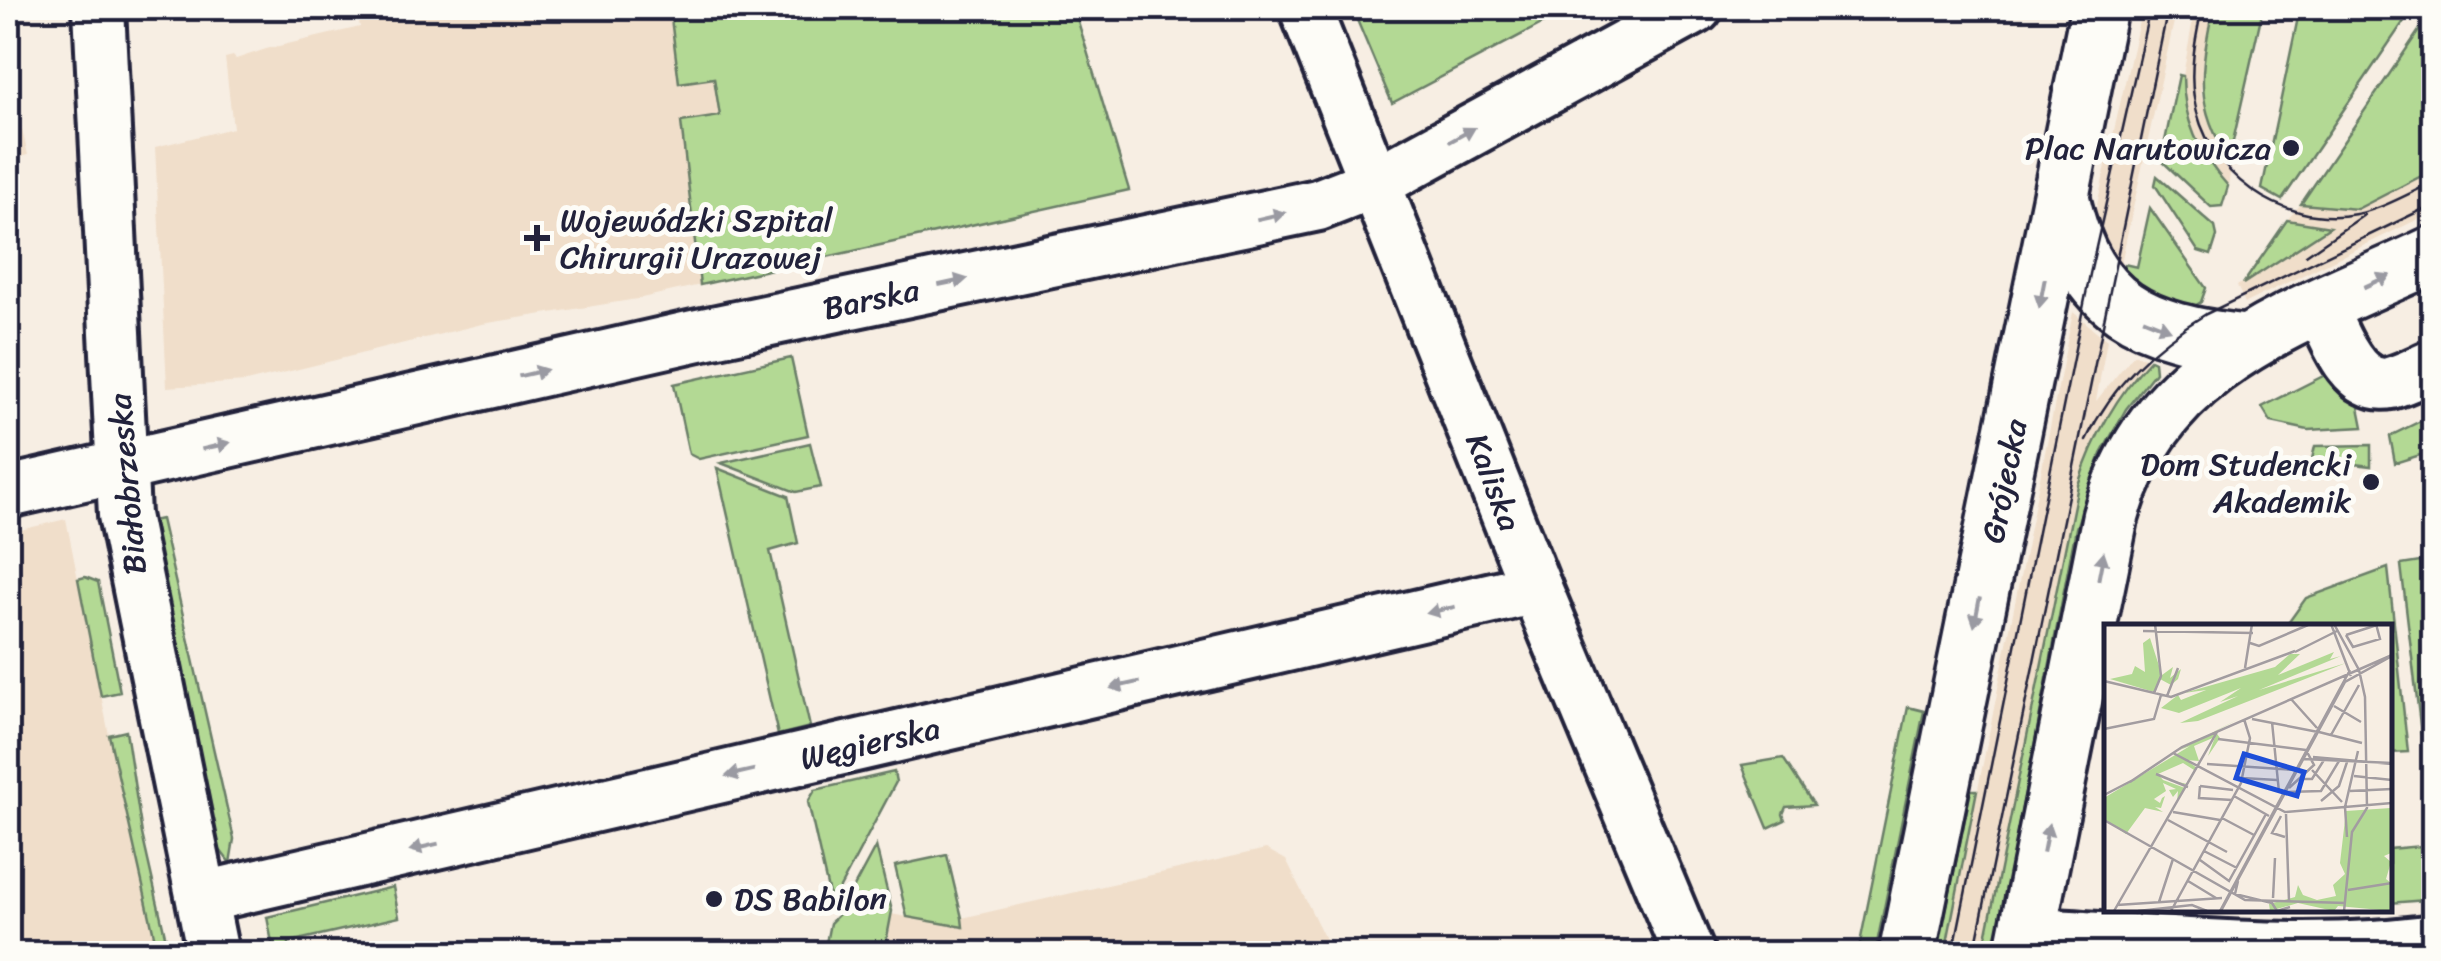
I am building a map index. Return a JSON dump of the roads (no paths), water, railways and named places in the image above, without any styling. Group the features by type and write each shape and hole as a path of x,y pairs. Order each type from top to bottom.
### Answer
{"main road":[{"name":"Grójecka","path":"1907,954 2061,198 2094,14"},
{"path":"2061,198 2072,241 2084,267 2119,303 2162,328 2245,344"},
{"path":"2025,944 2116,499 2140,446 2165,410 2202,373 2245,344 2434,254"}],"street":[{"name":"Białobrzeska","path":"99,8 121,467 132,570 213,954"},
{"name":"Kaliska","path":"1304,8 1536,588 1689,954"},
{"name":"Barska","path":"8,492 694,336 1318,206 1376,182 1696,8"},
{"path":"2320,308 2345,357 2354,369 2375,382 2386,384 2434,365"},
{"name":"Węgierska","path":"204,897 1536,588"},
{"path":"2025,944 2424,945"}],"tram line":[{"path":"1953,954 2090,274 2150,8"},
{"path":"1974,954 2168,8"},
{"path":"2202,8 2192,75 2201,125 2214,150 2251,190 2301,212 2328,216 2376,208 2434,182"},
{"path":"2086,440 2109,401 2136,368 2187,326 2434,204"},
{"path":"2306,255 2364,215"}],"place":[{"name":"Plac Narutowicza","path":"2291,148"},
{"name":"Wojewódzki Szpital Chirurgii Urazowej","path":"537,238"},
{"name":"Dom Studencki Akademik","path":"2371,482"},
{"name":"DS Babilon","path":"714,899"}]}
